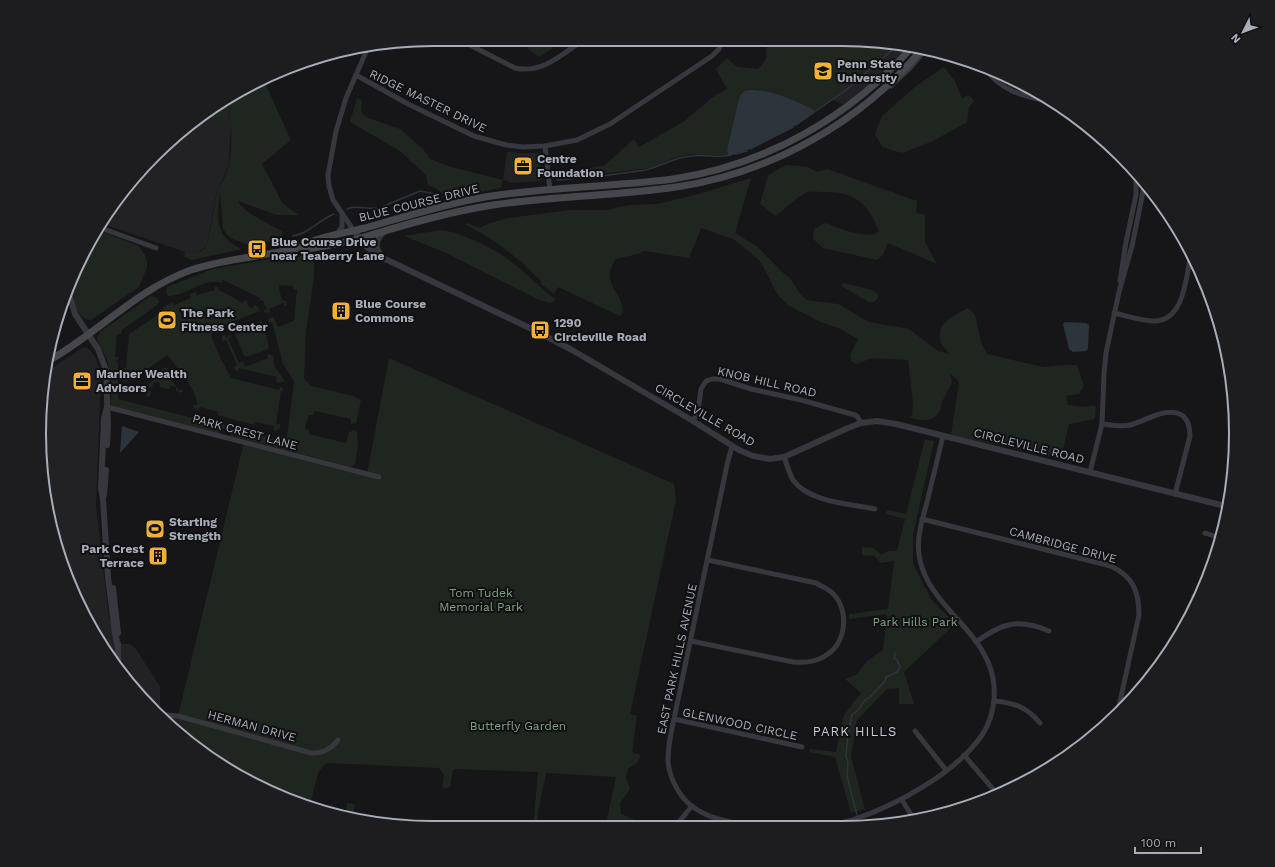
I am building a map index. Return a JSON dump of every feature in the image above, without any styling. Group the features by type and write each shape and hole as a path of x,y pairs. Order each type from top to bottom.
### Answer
{"main road":[{"name":"BLUE COURSE DRIVE","path":"53,357 154,288 186,272 227,260 301,247 313,241 451,204 498,195 674,179 713,171 758,156 809,132 850,105 881,80 908,52"},
{"name":"BLUE COURSE DRIVE","path":"301,247 308,249 360,239 439,216 494,205 655,190 708,181 761,164 790,152 832,128 871,100 900,74 918,53"}],"street":[{"path":"472,46 515,68 524,70 537,69 545,66 575,46"},
{"name":"RIDGE MASTER DRIVE","path":"356,75 408,104 474,136 506,145 523,147 545,146 577,140 610,124 712,56 719,46"},
{"path":"354,231 331,195 328,176 336,131 346,98 366,52"},
{"path":"871,100 897,81 921,54"},
{"path":"991,75 1009,90 1020,95 1035,98"},
{"path":"545,146 550,190"},
{"path":"1119,292 1124,253 1136,195 1136,182"},
{"path":"1090,472 1102,424 1104,362 1114,313 1132,246 1144,192"},
{"path":"335,235 342,227 342,214"},
{"path":"104,229 156,248"},
{"name":"CIRCLEVILLE ROAD","path":"354,231 371,251 383,258 536,331 566,347 693,421 746,454 759,458 770,459 784,457 861,423 877,421 890,422 1222,506"},
{"path":"383,258 376,246 379,238 386,231"},
{"path":"1114,313 1154,321 1164,319 1169,316 1181,301 1189,262"},
{"path":"70,299 72,307 78,320 101,355 106,370 106,407 108,426 105,488 103,499 104,535 118,658"},
{"name":"KNOB HILL ROAD","path":"693,421 698,411 701,389 706,381 712,378 855,415 861,423"},
{"name":"PARK CREST LANE","path":"106,407 379,477"},
{"path":"1102,424 1119,426 1129,425 1168,412 1177,413 1185,418 1190,427 1190,436 1175,494"},
{"path":"845,821 855,819 902,800 946,770 964,755 982,735 991,717 994,701 994,682 993,674 985,655 936,594 923,571 919,554 918,544 922,519 942,436"},
{"name":"EAST PARK HILLS AVENUE","path":"728,821 708,816 684,799 677,789 669,768 668,746 732,446"},
{"path":"784,457 793,480 809,494 820,498 875,509"},
{"name":"CAMBRIDGE DRIVE","path":"922,519 1112,566 1126,575 1136,589 1139,602 1139,615 1119,704"},
{"path":"1205,533 1215,536"},
{"path":"691,640 793,662 807,663 820,659 829,654 840,639 844,624 842,611 835,596 830,591 816,583 708,560"},
{"path":"976,642 995,628 1011,624 1029,624 1049,631"},
{"path":"994,701 1017,705 1034,715 1040,723"},
{"name":"HERMAN DRIVE","path":"167,715 178,716 312,753 326,750 338,740"},
{"name":"GLENWOOD CIRCLE","path":"674,719 802,747"},
{"path":"915,731 946,770"},
{"path":"964,755 994,790"},
{"path":"902,800 911,815"},
{"path":"680,821 692,806"}],"shaded area":[{"name":"Penn State University","path":"791,46 867,47 905,51 893,64 845,105 756,70"},
{"path":"749,90 774,93 813,109 815,112 796,125 750,149 729,156 727,150 739,98 743,92"},
{"path":"229,105 231,123 229,162 216,195 207,244 196,253 188,253 107,225 126,198 159,159 198,126"},
{"path":"507,152 539,153 542,181 512,183 503,180"},
{"path":"1065,322 1086,323 1089,325 1088,349 1086,351 1073,352 1069,349 1063,324"},
{"path":"86,347 91,351 96,359 101,377 96,505 109,619 118,619 121,644 130,644 136,649 160,687 160,709 142,689 111,649 86,605 75,582 59,534 53,509 49,484 46,434 51,368 82,348"},
{"path":"122,426 139,432 120,453"},
{"path":"167,715 178,716 186,728 186,731"}],"green space":[{"path":"527,46 555,46 539,57 527,48"},
{"path":"767,46 842,46 893,49 846,90 815,112 813,109 783,97 758,90 739,98 727,150 729,155 716,156 689,154 674,158 650,168 558,179 558,175 605,165 634,139 639,147 683,122 711,98 727,89 716,69 727,58 737,67 759,69 766,58"},
{"path":"944,67 955,81 962,98 969,95 974,101 969,107 967,122 933,141 902,153 882,147 875,134 882,116 916,86"},
{"path":"266,84 291,140 262,164 283,204 299,215 277,215 238,201 240,205 251,214 282,231 282,239 248,245 227,235 223,228 220,193 218,211 219,226 226,238 242,249 192,260 184,257 185,252 196,253 205,248 207,244 217,194 227,172 231,154 231,126 229,105"},
{"path":"357,98 362,101 361,110 363,115 400,129 424,150 430,159 451,167 503,180 501,188 448,198 437,189 428,185 426,175 400,151 350,122"},
{"path":"226,106 228,122 215,123 211,120 211,117"},
{"path":"786,165 808,167 817,172 827,169 917,201 916,213 925,215 925,242 937,264 888,243 883,255 877,260 823,248 813,239 814,229 825,223 860,234 867,235 879,232 875,222 865,206 852,197 834,192 808,192 796,199 776,216 760,204 768,175"},
{"path":"751,178 735,233 758,247 781,271 790,278 806,300 838,304 869,322 909,329 938,351 949,354 940,340 941,328 948,320 968,308 975,315 981,342 987,354 1043,367 1077,365 1084,386 1079,394 1066,396 1068,405 1086,407 1094,405 1096,407 1095,419 1069,424 1061,459 951,435 959,382 950,373 952,382 937,415 934,418 926,420 909,417 912,415 913,402 908,360 873,358 856,364 851,361 850,355 858,339 838,328 818,321 788,305 777,294 760,261 733,239 701,228 689,258 644,251 638,254 616,259 610,272 610,281 621,303 623,313 620,316 558,287 554,294 541,284 542,282 520,261 496,242 465,224 468,223 479,228 490,223 509,218 570,210 607,210 628,205 658,204"},
{"path":"441,230 467,237 503,255 556,300 550,303 537,299 444,252 404,236"},
{"path":"103,232 139,246 145,255 147,268 139,287 91,320 82,317 79,313 74,301 75,285"},
{"path":"311,253 314,256 314,277 306,331 304,378 311,386 353,396 361,400 356,423 351,424 351,419 315,411 313,415 309,415 305,428 309,430 309,434 346,443 349,432 354,430 357,432 358,447 355,464 351,467 231,436 228,432 230,424 233,425 232,428 277,440 279,435 287,437 294,382 283,364 272,322 269,323 268,319 273,317 278,327 294,321 297,290 293,289 293,286 279,285 282,300 286,301 287,305 285,306 283,303 269,309 270,312 267,313 264,312 264,310 267,309 262,300 258,301 260,298 223,280 222,283 208,283 181,294 168,296 166,291 167,287 213,269"},
{"path":"844,283 872,290 878,294 878,298 874,302 869,302 841,286"},
{"path":"215,286 219,288 219,290 243,303 244,300 248,302 247,305 252,308 254,305 257,306 260,311 214,329 211,336 231,378 279,390 280,387 282,388 284,391 281,391 276,424 280,424 280,428 276,431 273,430 274,426 255,422 254,425 217,415 218,412 200,407 198,411 194,408 194,405 197,405 197,400 194,393 181,372 167,355 137,377 128,379 127,382 123,379 127,378 126,373 122,372 122,368 126,368 129,334 164,311 162,308 172,302 174,305 191,298 190,294 196,292 197,295 215,290"},
{"path":"151,296 156,297 159,301 157,305 122,330 121,334 117,334 115,357 118,357 119,359 116,360 118,363 118,399 205,421 206,418 208,418 209,420 211,419 211,423 221,425 222,422 225,426 222,431 218,433 113,406 111,404 111,379 107,360 97,338 100,332"},
{"path":"261,321 263,323 269,346 268,349 247,357 244,356 235,334 238,329 240,332 259,325 258,322"},
{"path":"225,334 226,338 230,335 231,337 228,339 239,363 243,361 245,367 268,358 267,355 270,354 273,357 275,367 285,381 279,383 276,382 277,377 239,368 238,371 235,370 234,367 237,365 226,340 222,341 222,336"},
{"name":"Tom Tudek Memorial Park","path":"389,358 674,484 676,500 630,714 637,716 632,752 641,755 638,762 628,769 626,777 630,789 620,803 621,814 634,821 607,821 616,777 546,773 537,821 534,821 538,772 454,769 450,787 445,789 442,787 444,775 439,768 326,763 318,773 311,801 285,792 240,769 218,756 186,731 186,728 178,716 244,442 367,474"},
{"path":"165,367 168,369 167,371 170,372 168,375 179,391 182,389 183,391 181,393 176,391 176,387 171,386 169,389 160,387 160,383 154,382 152,387 149,387 148,390 151,391 150,396 146,397 147,394 128,389 127,392 125,392 126,387 139,388 141,390 163,373 161,370"},
{"name":"Park Hills Park","path":"925,439 934,441 913,535 913,563 930,598 955,624 904,672 914,704 899,704 899,688 887,689 857,720 851,757 865,809 851,813 835,757 809,752 810,749 836,752 844,715 861,693 845,679 856,675 867,661 883,650 887,614 849,619 849,614 888,609 894,561 881,563 874,556 862,555 862,547 874,548 881,555 888,551 897,551 905,519 886,514 887,510 906,514"},
{"path":"347,803 355,804 354,813 346,811"}],"waterway":[{"path":"796,125 846,90 893,49"},
{"path":"750,149 793,127"},
{"path":"735,154 747,151"},
{"path":"557,180 646,170 685,157 720,157 731,155"},
{"path":"347,209 354,207 379,208 420,191 435,194"},
{"path":"293,236 304,232 334,214"},
{"path":"857,815 847,776 848,762 846,757 848,734 852,715 885,681 886,677 897,672 900,667 897,660 894,658 895,653"}],"place":[{"name":"Penn State University","path":"823,71"},
{"name":"Centre Foundation","path":"523,166"},
{"name":"Blue Course Drive near Teaberry Lane","path":"257,249"},
{"name":"Blue Course Commons","path":"341,311"},
{"name":"The Park Fitness Center","path":"167,320"},
{"name":"1290 Circleville Road","path":"540,330"},
{"name":"Mariner Wealth Advisors","path":"82,381"},
{"name":"Starting Strength","path":"155,529"},
{"name":"Park Crest Terrace","path":"158,556"}],"district":[{"name":"PARK HILLS","path":"855,731"}],"park label":[{"name":"Butterfly Garden","path":"518,726"}]}
